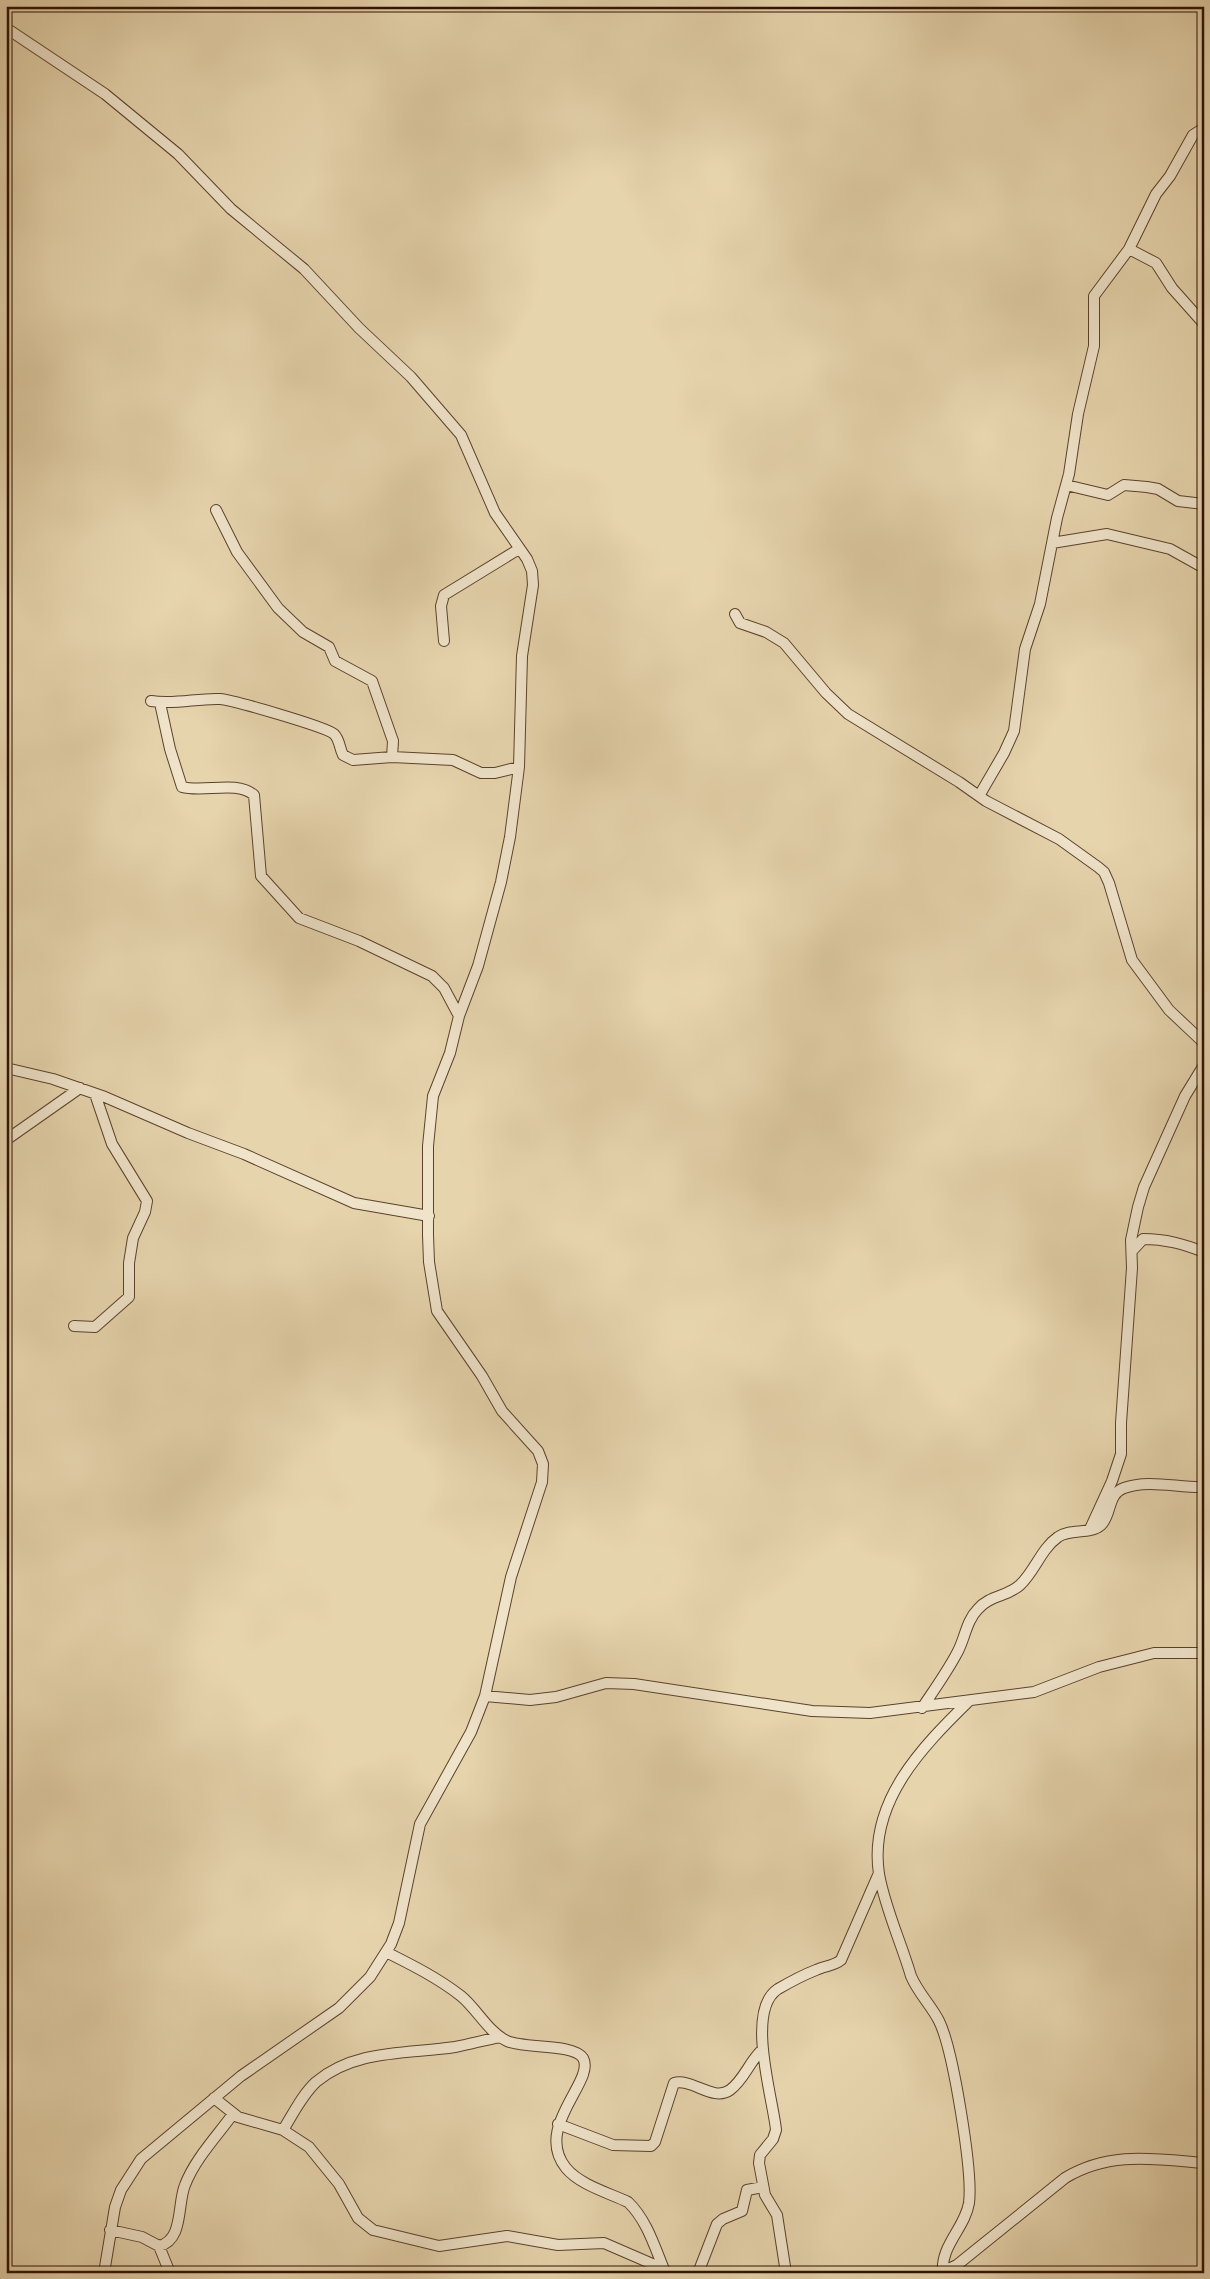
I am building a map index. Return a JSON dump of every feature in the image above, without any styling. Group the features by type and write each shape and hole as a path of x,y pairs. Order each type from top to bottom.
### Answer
{"street":[{"path":"6,28 105,94 178,154 231,208 304,269 359,328 406,372 461,435 473,460 484,493 532,571 534,585 522,656 519,767 510,836 501,882 478,966 459,1016 450,1053 434,1096 428,1146 429,1262 437,1311 482,1376 502,1411 533,1444 543,1464 542,1482 510,1578 485,1696 471,1732 420,1824 399,1923 386,1952 370,1977 339,2008 241,2076 141,2159 131,2172 115,2207 104,2273"},
{"path":"979,796 1004,753 1014,730 1025,649 1040,604 1066,485 1078,414 1094,346 1094,296 1129,249 1156,194 1170,176 1178,158 1193,135 1204,128"},
{"path":"1129,249 1156,263 1172,288 1204,324"},
{"path":"1066,485 1108,495 1124,485 1147,487 1158,489 1178,501 1204,504"},
{"path":"216,510 237,552 278,608 303,632 329,648 333,660 372,681 393,741 392,757"},
{"path":"1052,543 1101,533 1170,549 1204,568"},
{"path":"444,641 441,606 444,595 519,549"},
{"path":"735,614 740,623 766,632 789,647 820,686 848,714 979,796 1059,839 1104,872 1132,960 1170,1010 1204,1043"},
{"path":"459,1016 444,988 432,976 359,941 294,915 282,897 261,876 254,795 249,791 226,788 182,787 156,702 223,700 330,731 339,741 342,755 353,760 392,757 453,760 480,773 495,773 519,767"},
{"path":"1090,1529 1112,1481 1121,1454 1121,1423 1132,1240 1144,1187 1185,1096 1204,1065"},
{"path":"6,1068 80,1088 244,1154 354,1202 429,1216"},
{"path":"6,1140 80,1088"},
{"path":"74,1326 95,1327 129,1297 129,1263 133,1238 146,1207 145,1196 112,1144 95,1094"},
{"path":"1132,1251 1143,1239 1152,1239 1182,1243 1204,1252"},
{"path":"922,1708 953,1661 963,1642 971,1616 990,1598 1010,1592 1020,1584 1035,1563 1059,1536 1102,1525 1114,1496 1125,1487 1144,1485 1204,1487"},
{"path":"485,1696 530,1700 556,1696 606,1683 634,1684 826,1712 870,1713 922,1708 1040,1691 1099,1667 1154,1653 1204,1653"},
{"path":"969,1701 923,1750 892,1795 880,1824 879,1873 911,1976 917,1990 931,2008 943,2031 957,2097 969,2184 969,2202 966,2217 943,2256 942,2272 957,2265 1065,2178 1082,2167 1103,2161 1134,2158 1204,2163"},
{"path":"786,2273 777,2215 767,2201 759,2158 773,2139 776,2130 762,2050 762,2021 771,1997 776,1990 812,1971 841,1960 879,1873"},
{"path":"386,1952 425,1972 460,1996 500,2037 515,2044 572,2051 584,2060 581,2079 558,2124 558,2147 566,2167 585,2182 628,2202 633,2207 642,2219 664,2271"},
{"path":"283,2130 314,2084 327,2074 354,2061 378,2055 454,2047 500,2037"},
{"path":"558,2124 613,2144 652,2146 655,2142 674,2083 691,2084 716,2093 725,2092 738,2082 753,2058 762,2050"},
{"path":"214,2098 234,2114 283,2130 309,2147 338,2184 358,2218 373,2230 439,2246 507,2236 558,2245 604,2243 664,2271"},
{"path":"159,2246 168,2243 176,2233 185,2185 202,2154 234,2114"},
{"path":"698,2273 717,2224 723,2219 742,2211 747,2190 763,2187"},
{"path":"110,2230 136,2235 159,2246 170,2273"}]}
